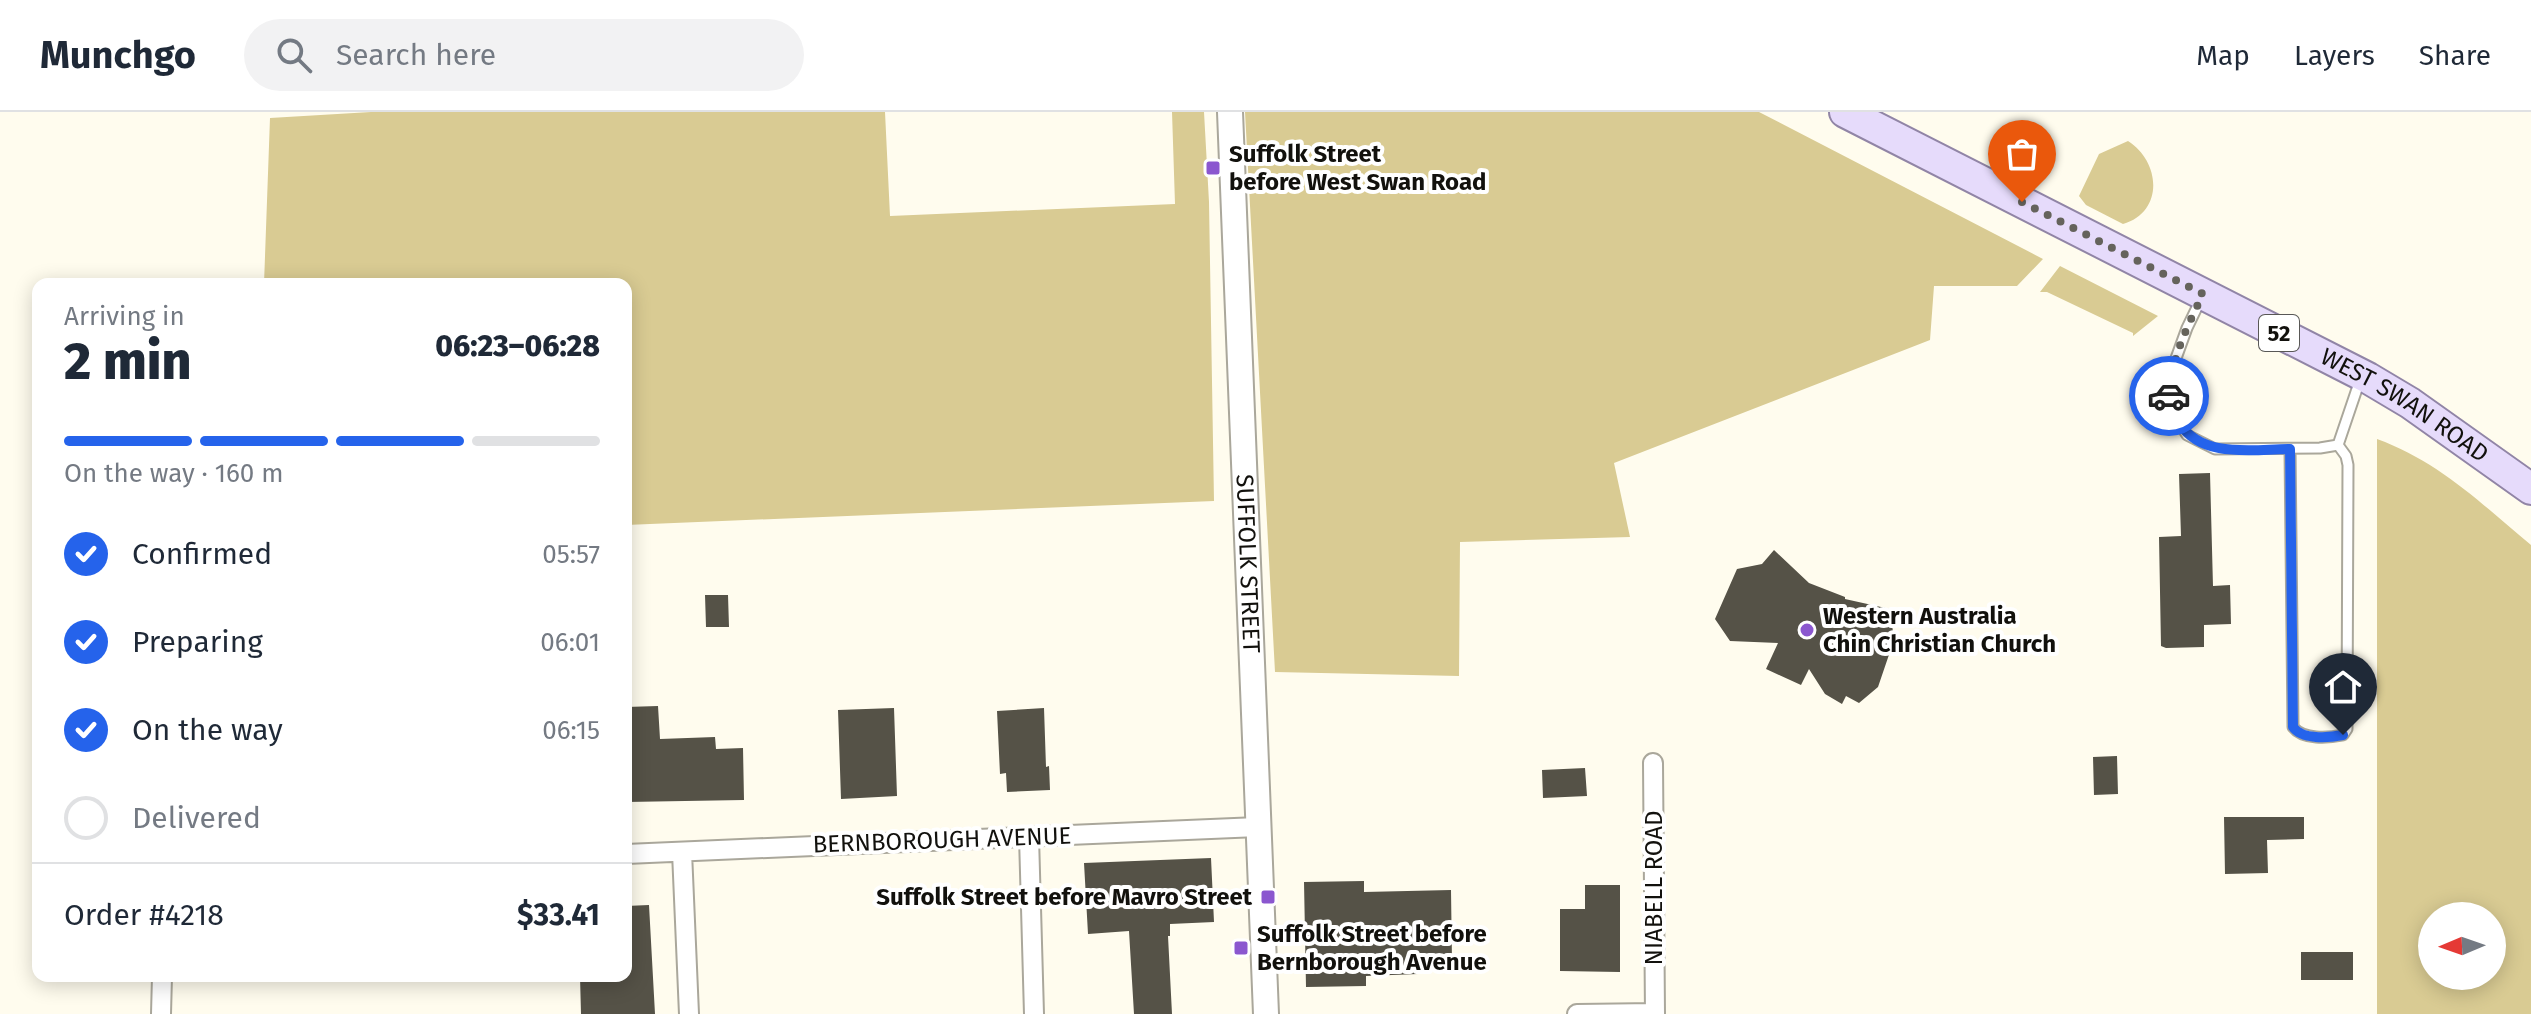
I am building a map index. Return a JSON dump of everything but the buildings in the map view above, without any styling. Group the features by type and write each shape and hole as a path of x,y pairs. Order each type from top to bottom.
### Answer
{"main road":[{"name":"WEST SWAN ROAD","path":"1845,112 2362,375 2410,403 2531,489"}],"street":[{"name":"SUFFOLK STREET","path":"1230,112 1266,1014"},
{"name":"NIABELL ROAD","path":"1653,763 1655,1013"},
{"name":"BERNBOROUGH AVENUE","path":"632,854 1258,827"},
{"path":"1029,837 1034,1014"},
{"path":"682,852 689,1014"},
{"path":"161,1014 162,982"},
{"path":"1577,1014 1655,1013"}],"lane":[{"path":"2203,294 2171,372 2168,406 2187,435 2215,449 2290,449 2338,445"},
{"path":"2338,445 2362,375"},
{"path":"2290,449 2293,727 2298,734 2306,736 2335,737 2343,735 2347,729 2348,465 2338,445"}],"shaded area":[{"path":"371,112 885,112 890,216 1175,204 1172,112 1204,112 1209,202 1214,501 632,525 632,278 264,278 270,118"},
{"path":"1245,112 1759,112 2043,259 2017,286 1934,286 1930,340 1614,463 1630,537 1460,542 1459,676 1275,672"},
{"path":"2128,141 2147,161 2153,186 2146,209 2123,224 2086,205 2079,196 2099,154"},
{"path":"2060,266 2158,316 2133,336 2133,333 2047,292 2040,292"},
{"path":"2377,439 2440,471 2531,545 2531,1014 2377,1014"}],"way so far":[{"path":"2022,202 2203,294 2171,372 2169,396"}],"place":[{"name":"Suffolk Street before West Swan Road","path":"1213,168"},
{"name":"Western Australia Chin Christian Church","path":"1807,630"},
{"name":"Suffolk Street before Mavro Street","path":"1268,897"},
{"name":"Suffolk Street before Bernborough Avenue","path":"1241,948"}],"route":[{"path":"2169,396 2168,406 2187,435 2215,449 2290,449 2293,727 2298,734 2306,736 2343,735"}]}
